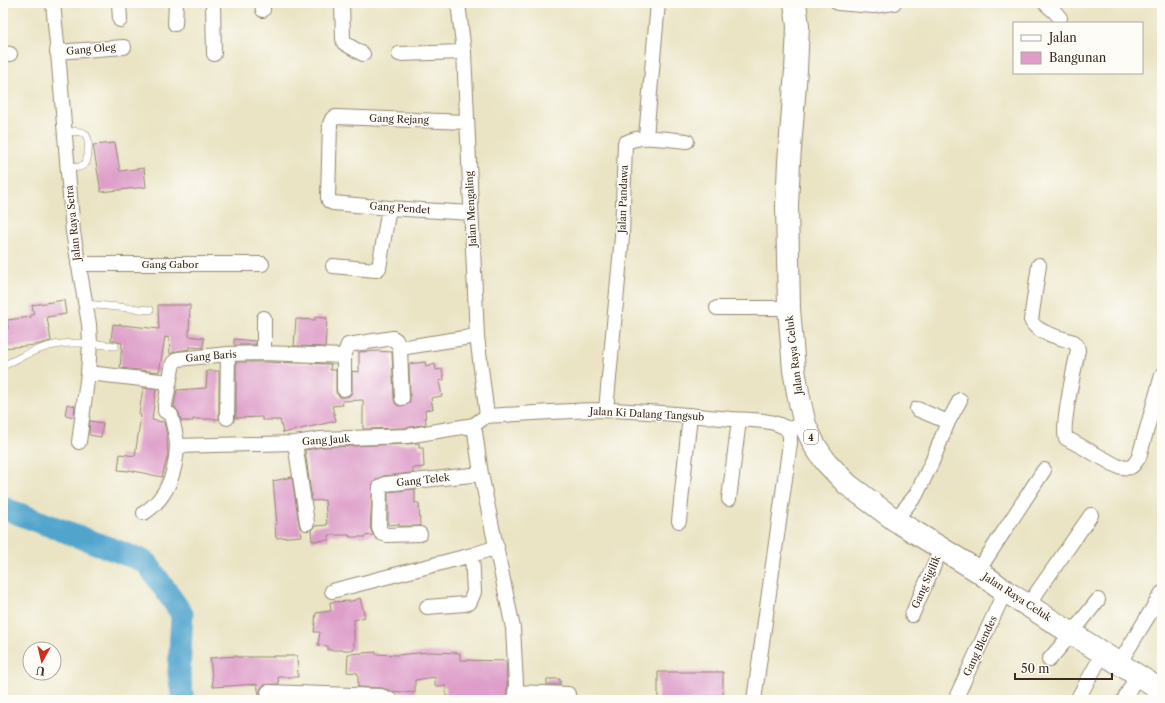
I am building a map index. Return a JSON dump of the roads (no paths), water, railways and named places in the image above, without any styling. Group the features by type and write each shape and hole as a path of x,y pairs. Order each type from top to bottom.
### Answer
{"highway":[{"name":"Jalan Raya Celuk","path":"795,3 798,26 796,70 788,162 788,206 789,308 794,370 796,427 815,446 826,462 847,484 895,520 978,571 1005,591 1162,691"}],"street":[{"name":"Jalan Raya Setra","path":"53,3 73,232 90,343 88,373 79,442"},
{"path":"119,3 120,20"},
{"path":"175,24 176,3"},
{"path":"213,3 214,54"},
{"path":"342,3 344,43 363,54"},
{"name":"Jalan Mengaling","path":"458,3 464,52 477,336 487,416"},
{"path":"658,3 646,138 687,141"},
{"path":"838,3 873,6 894,3"},
{"path":"1045,3 1060,18"},
{"name":"Gang Oleg","path":"57,52 124,47"},
{"path":"399,54 464,52"},
{"name":"Gang Rejang","path":"329,201 330,124 332,119 336,117 467,122"},
{"name":"Jalan Pandawa","path":"606,410 622,238 625,144 632,139 646,138"},
{"name":"Gang Pendet","path":"329,201 333,203 388,208 471,213"},
{"path":"333,266 376,270 379,268 388,208"},
{"name":"Gang Gabor","path":"78,264 262,264"},
{"path":"1039,265 1031,320 1033,325 1038,329 1074,342 1078,350 1065,422 1064,435 1066,438 1117,466 1130,468 1139,457 1162,375"},
{"path":"717,308 789,308"},
{"path":"264,318 264,353"},
{"path":"400,348 477,336"},
{"path":"344,389 344,356 346,349 351,344 390,338 396,340 400,348 402,398"},
{"name":"Gang Baris","path":"144,513 160,500 170,483 173,469 177,446 171,415 165,411 165,406 173,363 175,360 178,358 228,354 264,353 344,356"},
{"path":"227,418 228,354"},
{"path":"88,373 169,382"},
{"path":"895,520 916,495 932,462 948,422 960,400"},
{"path":"917,409 948,422"},
{"name":"Jalan Ki Dalang Tangsub","path":"487,416 606,410 690,415 776,423 796,427"},
{"path":"679,521 690,415"},
{"path":"487,416 474,425 481,474 513,628 515,696 568,694"},
{"path":"729,499 739,420"},
{"name":"Gang Jauk","path":"177,446 295,443 321,439 407,436 474,425"},
{"path":"754,700 790,435 796,427"},
{"path":"295,443 307,523"},
{"path":"978,571 1044,470"},
{"name":"Gang Telek","path":"420,534 387,535 381,533 379,528 380,487 385,484 481,474"},
{"path":"1028,606 1092,515"},
{"path":"332,591 472,555 497,547"},
{"name":"Gang Sigilik","path":"912,615 941,549"},
{"path":"428,607 465,604 470,602 474,592 472,555"},
{"name":"Gang Blendes","path":"955,700 1005,591"},
{"path":"1077,700 1120,664 1162,593"},
{"path":"1049,660 1098,600"},
{"path":"1120,664 1124,700"},
{"path":"268,692 381,696 390,700"}],"lane":[{"path":"65,133 76,131 84,133 87,137 88,143 88,156 86,163 80,167 68,168"},
{"path":"85,304 150,310"},
{"path":"3,366 41,348 90,343 115,346"}],"waterway":[{"path":"3,508 146,562 182,614 179,673 183,700"}]}
